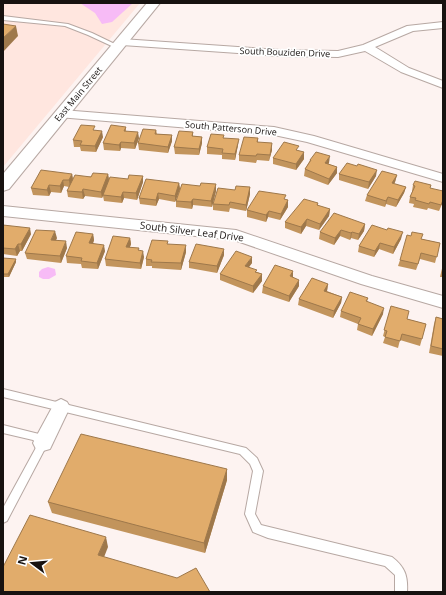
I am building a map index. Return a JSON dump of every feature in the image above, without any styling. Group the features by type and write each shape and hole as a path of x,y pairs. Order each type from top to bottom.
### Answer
{"street":[{"name":"East Main Street","path":"3,185 154,3"},
{"name":"South Bouziden Drive","path":"120,44 306,54 338,54 368,47 392,35 411,28 443,25"},
{"path":"368,47 405,70 443,85"},
{"name":"South Patterson Drive","path":"62,114 274,131 310,139 443,178"},
{"name":"South Silver Leaf Drive","path":"3,211 236,235 374,282 443,302"},
{"path":"42,443 61,407"}],"lane":[{"path":"3,18 66,25 120,44"},
{"path":"3,393 243,451 254,461 258,471 250,514 257,529 268,533 388,561 398,568 402,579 401,592"},
{"path":"3,429 36,437 42,443 3,518"}],"shaded area":[{"path":"3,3 140,3 3,167"},
{"path":"80,3 133,3 112,22 102,24 95,13"},
{"path":"48,267 55,269 56,275 49,279 39,277 39,272"}],"building":[{"path":"3,24 16,26 3,38"},
{"path":"81,125 95,126 93,130 102,131 95,146 80,145 82,141 73,140"},
{"path":"111,125 126,127 124,131 138,132 134,143 121,142 119,145 103,143"},
{"path":"143,129 156,130 155,134 172,135 168,147 138,143"},
{"path":"179,131 193,132 192,136 202,137 199,149 174,147"},
{"path":"211,134 224,135 223,138 239,139 235,154 222,153 223,149 207,147"},
{"path":"244,137 258,138 257,142 272,143 270,155 239,155"},
{"path":"284,142 299,146 296,150 304,152 296,164 273,158"},
{"path":"316,152 330,156 325,163 337,167 329,179 305,169"},
{"path":"347,163 357,166 358,164 377,170 369,182 339,174"},
{"path":"41,170 72,174 69,180 63,180 60,186 49,185 47,190 31,188"},
{"path":"382,171 397,175 392,183 406,187 398,200 388,197 386,201 367,195"},
{"path":"93,173 108,174 101,192 83,189 82,192 67,191 75,175 91,177"},
{"path":"129,175 143,176 136,193 123,192 121,197 103,195 110,177 128,179"},
{"path":"146,179 179,183 175,196 158,193 156,200 139,198"},
{"path":"415,181 431,185 430,188 443,191 443,200 441,205 430,202 429,204 410,197 415,186 413,185"},
{"path":"201,183 216,184 211,201 193,199 191,202 176,201 182,184 200,186"},
{"path":"236,186 250,187 246,205 230,202 229,205 213,204 218,188 235,190"},
{"path":"259,191 286,195 284,199 288,200 281,214 269,211 266,215 247,210"},
{"path":"304,199 318,203 317,205 330,209 320,224 307,219 301,227 285,222"},
{"path":"334,213 365,224 359,234 341,230 335,238 320,232"},
{"path":"3,225 30,228 21,244 18,244 15,249 3,248"},
{"path":"372,225 387,230 388,228 403,232 394,247 380,243 375,251 359,246"},
{"path":"36,230 55,231 51,240 66,241 60,256 25,253"},
{"path":"76,232 93,234 89,243 104,245 97,263 81,261 82,258 66,256"},
{"path":"412,232 423,234 421,239 440,243 437,257 421,253 418,264 400,260 407,235 411,236"},
{"path":"113,236 130,238 126,247 139,248 138,250 143,251 140,263 105,259"},
{"path":"152,240 168,241 167,244 186,245 181,263 151,262 152,260 146,259"},
{"path":"196,244 224,249 217,266 189,262"},
{"path":"236,251 252,257 245,266 257,270 255,272 262,274 253,286 220,274"},
{"path":"3,258 16,259 8,274 3,274"},
{"path":"275,265 293,271 290,276 299,280 289,296 263,286"},
{"path":"312,278 328,284 324,291 342,297 334,311 299,299"},
{"path":"350,292 368,298 366,301 384,308 373,329 358,324 361,318 341,311"},
{"path":"391,306 409,311 407,319 426,324 422,339 402,334 400,341 385,337 387,331 384,330"},
{"path":"436,317 443,319 443,349 431,346"},
{"path":"81,434 227,469 204,543 48,502"},
{"path":"30,515 106,537 98,555 177,578 196,568 210,592 3,592 3,567"}]}
